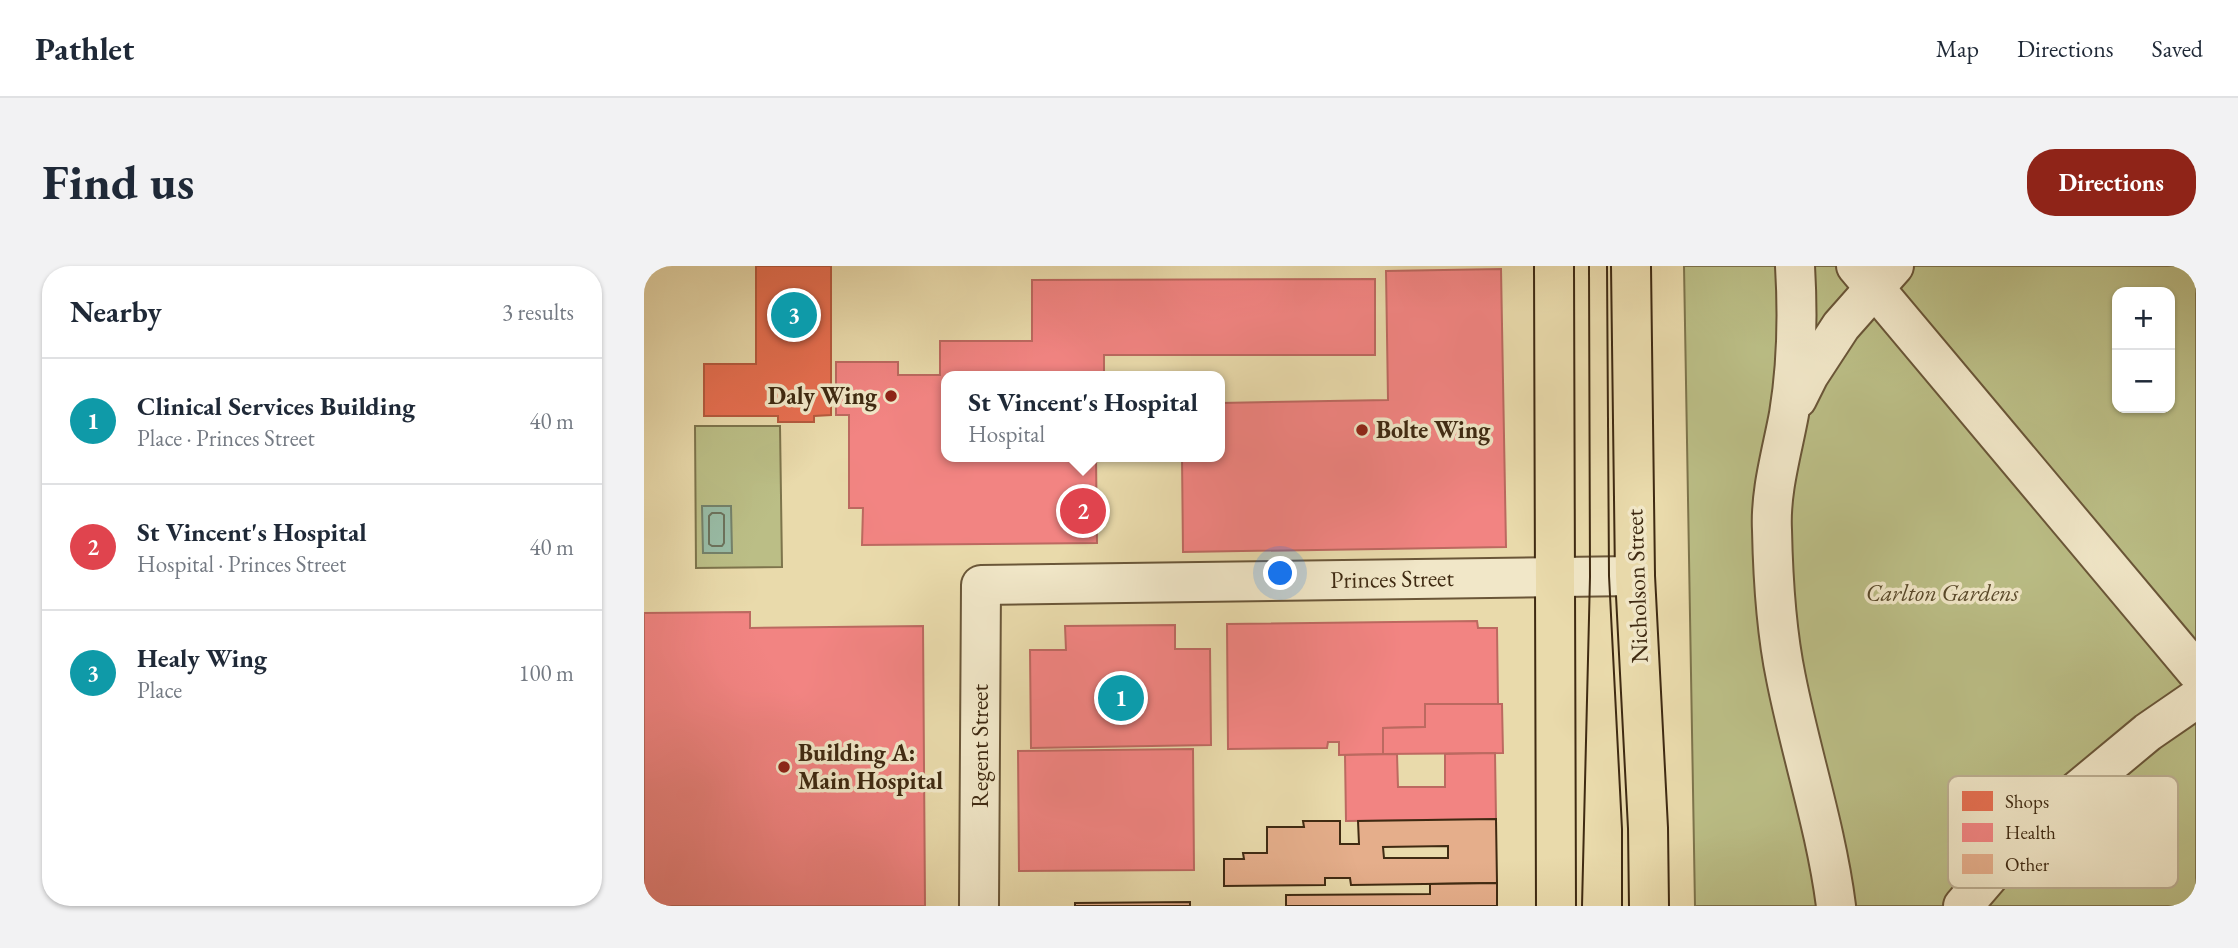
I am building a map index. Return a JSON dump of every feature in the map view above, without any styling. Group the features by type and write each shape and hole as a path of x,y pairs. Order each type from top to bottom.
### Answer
{"main road":[{"path":"1554,266 1556,906"},
{"name":"Nicholson Street","path":"1631,266 1635,576 1648,828 1649,906"}],"street":[{"path":"1795,266 1797,346 1771,526 1775,595 1785,676 1822,827 1836,906"},
{"path":"1789,414 1809,375 1875,273 2196,671"},
{"name":"Princes Street","path":"981,585 1635,576"},
{"name":"Regent Street","path":"979,906 981,585"},
{"path":"2095,776 2148,732 2196,699"},
{"path":"1963,906 1978,888"}],"green space":[{"name":"Carlton Gardens","path":"1684,266 2196,266 2196,906 1695,906"},
{"path":"695,426 780,426 782,567 696,568"}],"water":[{"path":"702,506 731,506 732,553 703,553"}],"building: Shops":[{"path":"756,266 831,266 831,415 814,416 814,422 778,422 778,416 704,416 704,364 756,364"}],"building: Health":[{"name":"Bolte Wing","path":"1501,269 1506,547 1183,552 1182,462 1225,462 1225,403 1388,400 1386,271"},
{"name":"Daly Wing","path":"1375,279 1375,355 1104,355 1104,371 941,371 941,462 1096,462 1097,543 862,545 863,508 849,508 849,415 836,415 836,362 898,362 898,375 940,375 940,341 1032,341 1032,280"},
{"name":"Building A: Main Hospital","path":"750,612 750,628 923,626 925,906 644,906 644,613"},
{"path":"1477,621 1478,628 1497,628 1498,704 1425,704 1425,727 1383,728 1383,754 1339,755 1339,742 1328,742 1327,748 1228,749 1227,624"},
{"path":"1175,625 1175,649 1210,649 1211,745 1031,748 1030,650 1066,650 1065,626"},
{"path":"1425,704 1502,704 1503,753 1383,754 1383,728 1425,727"},
{"path":"1193,749 1194,870 1019,871 1018,751"},
{"path":"1495,753 1496,819 1346,821 1345,755 1397,754 1398,787 1445,787 1445,754"}],"building: Other":[{"path":"1496,819 1497,883 1351,885 1350,878 1325,878 1325,885 1224,886 1224,859 1244,859 1243,853 1267,853 1267,827 1304,827 1303,821 1340,821 1340,844 1359,844 1358,821","holes":["1448,846 1448,858 1384,858 1383,847"]},
{"path":"1497,883 1497,906 1286,906 1286,895 1430,894 1430,884"},
{"path":"1190,902 1190,906 1075,906 1075,903"}],"tram line":[{"path":"1582,906 1590,577 1589,266"},
{"path":"1607,266 1609,576 1622,829 1622,906"}],"place":[{"name":"Healy Wing","path":"794,315"},
{"name":"Daly Wing","path":"891,396"},
{"name":"Bolte Wing","path":"1362,430"},
{"name":"St Vincent's Hospital","path":"1083,511"},
{"name":"Clinical Services Building","path":"1121,698"},
{"name":"Building A: Main Hospital","path":"784,767"}]}
